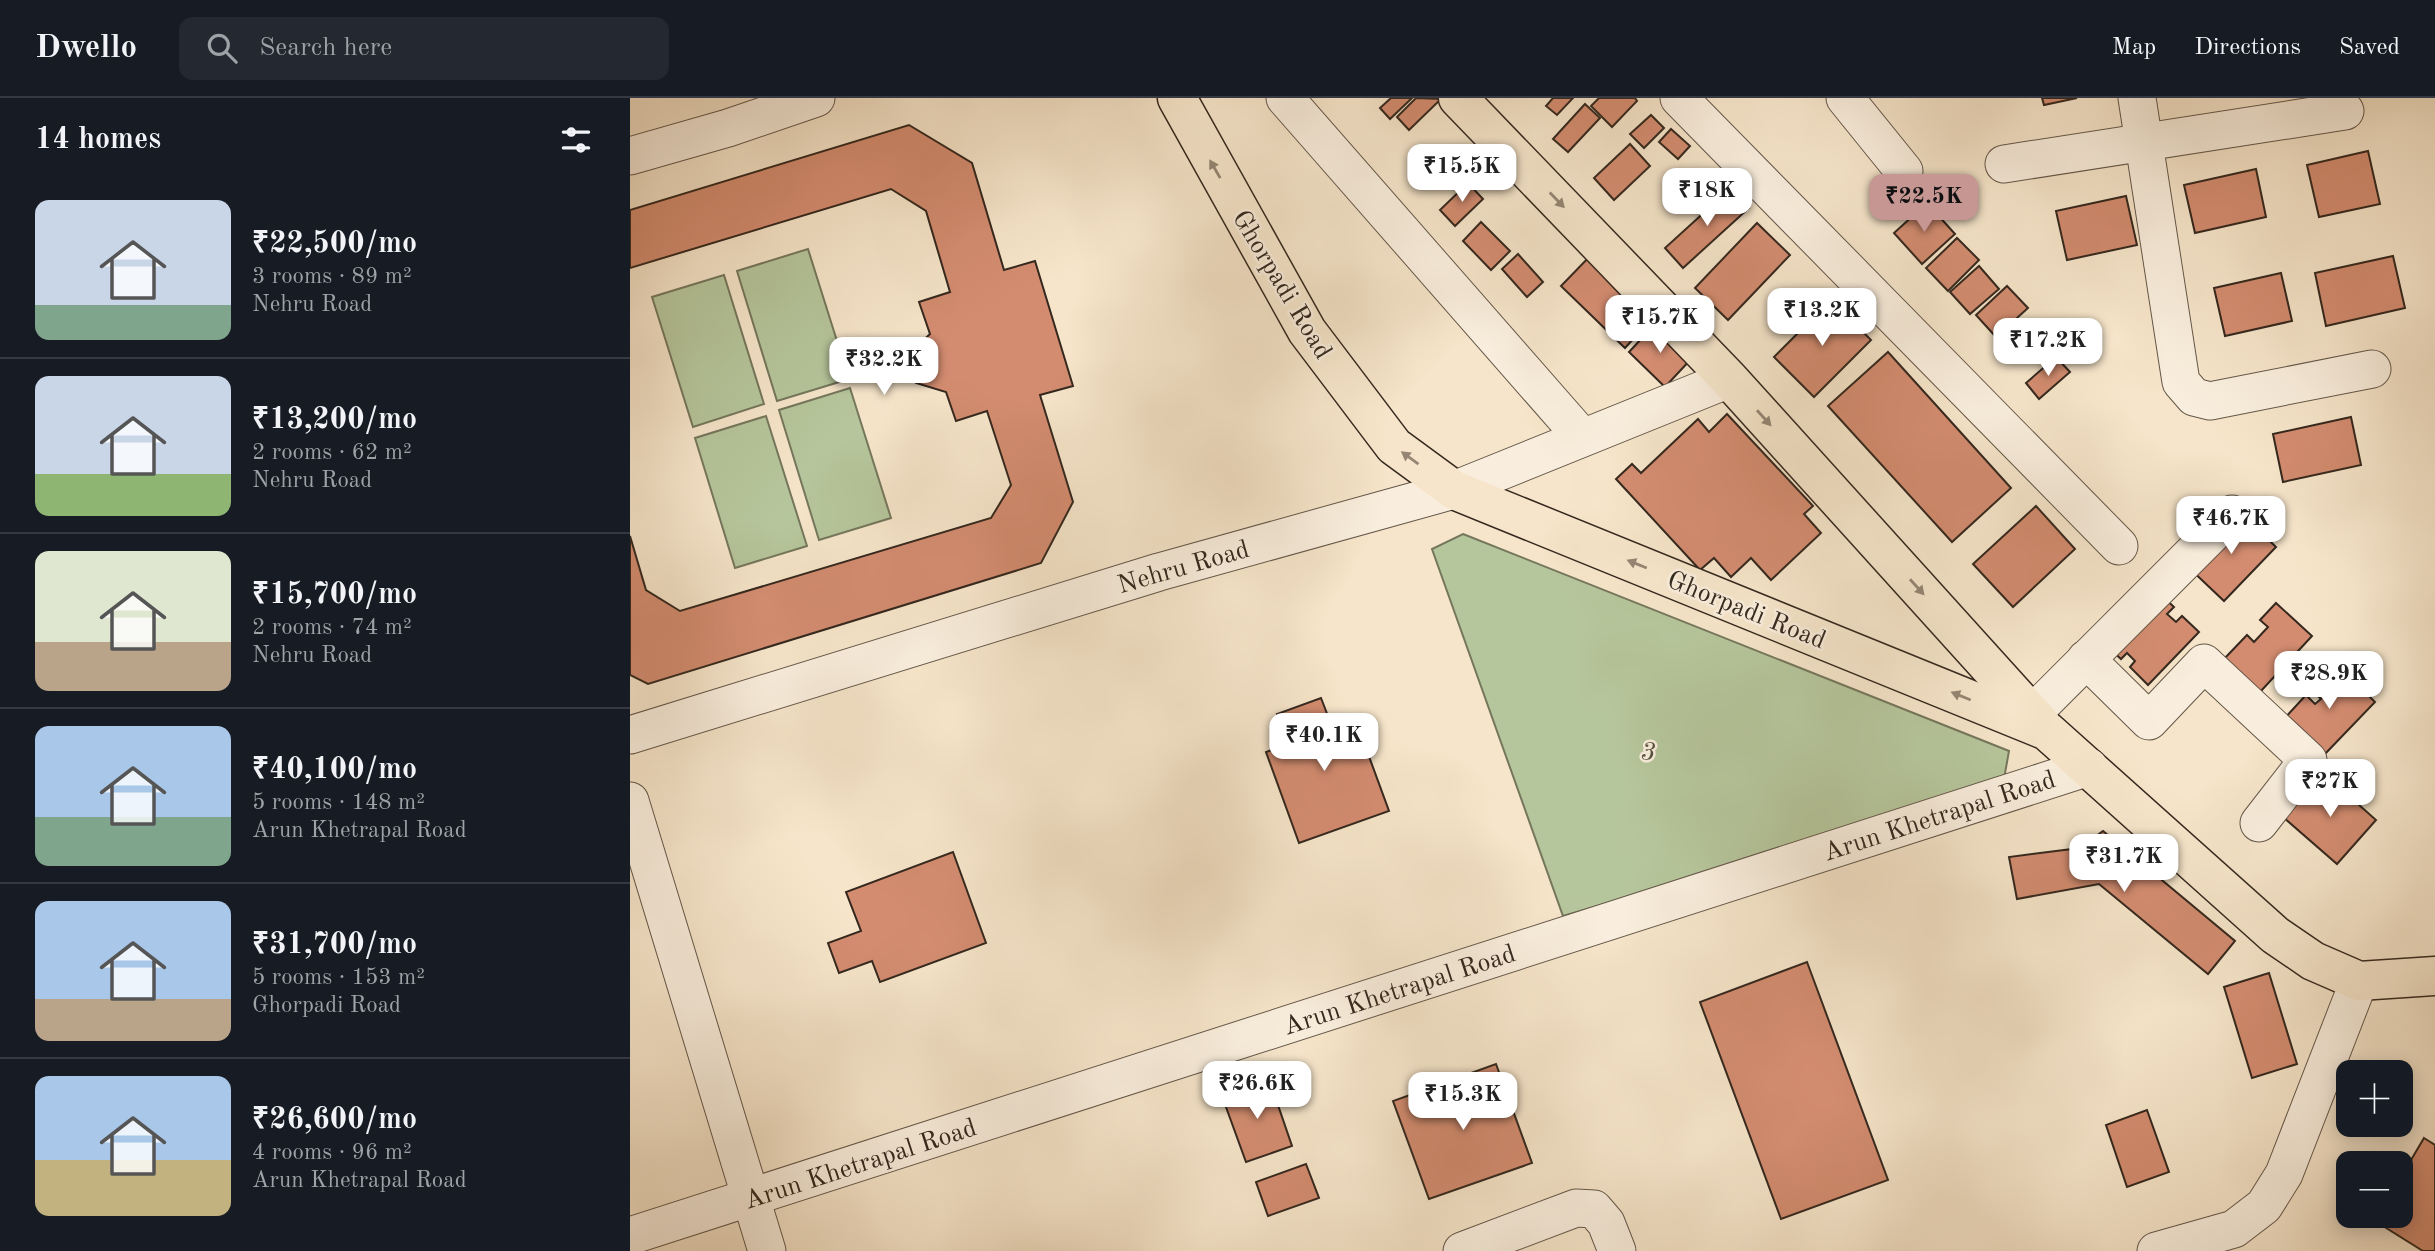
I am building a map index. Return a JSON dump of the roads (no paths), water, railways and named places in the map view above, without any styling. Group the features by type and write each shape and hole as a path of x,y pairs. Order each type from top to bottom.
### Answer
{"main road":[{"name":"Ghorpadi Road","path":"1177,98 1307,331 1394,446 1454,490 2039,722 2275,935 2313,961 2359,981 2435,976"},
{"path":"1458,98 1729,379 2039,722"}],"street":[{"path":"630,156 816,98"},
{"path":"1285,98 1583,438"},
{"path":"1679,98 2119,546"},
{"path":"1845,98 1904,171"},
{"path":"2137,98 2175,360 2181,382 2194,397 2210,401 2372,369"},
{"path":"2004,164 2345,111"},
{"name":"Nehru Road","path":"630,735 1158,572 1454,490 1729,379"},
{"path":"2039,722 2086,659 2232,514"},
{"path":"2086,659 2149,721 2204,663 2308,760 2259,823"},
{"name":"Arun Khetrapal Road","path":"630,1236 2089,767"},
{"path":"630,801 767,1251"},
{"path":"2157,1251 2234,1229 2264,1206 2284,1174 2359,981"},
{"path":"1461,1251 1576,1208 1594,1209 1606,1223 1617,1251"}],"park label":[{"name":"3","path":"1648,751"}]}
